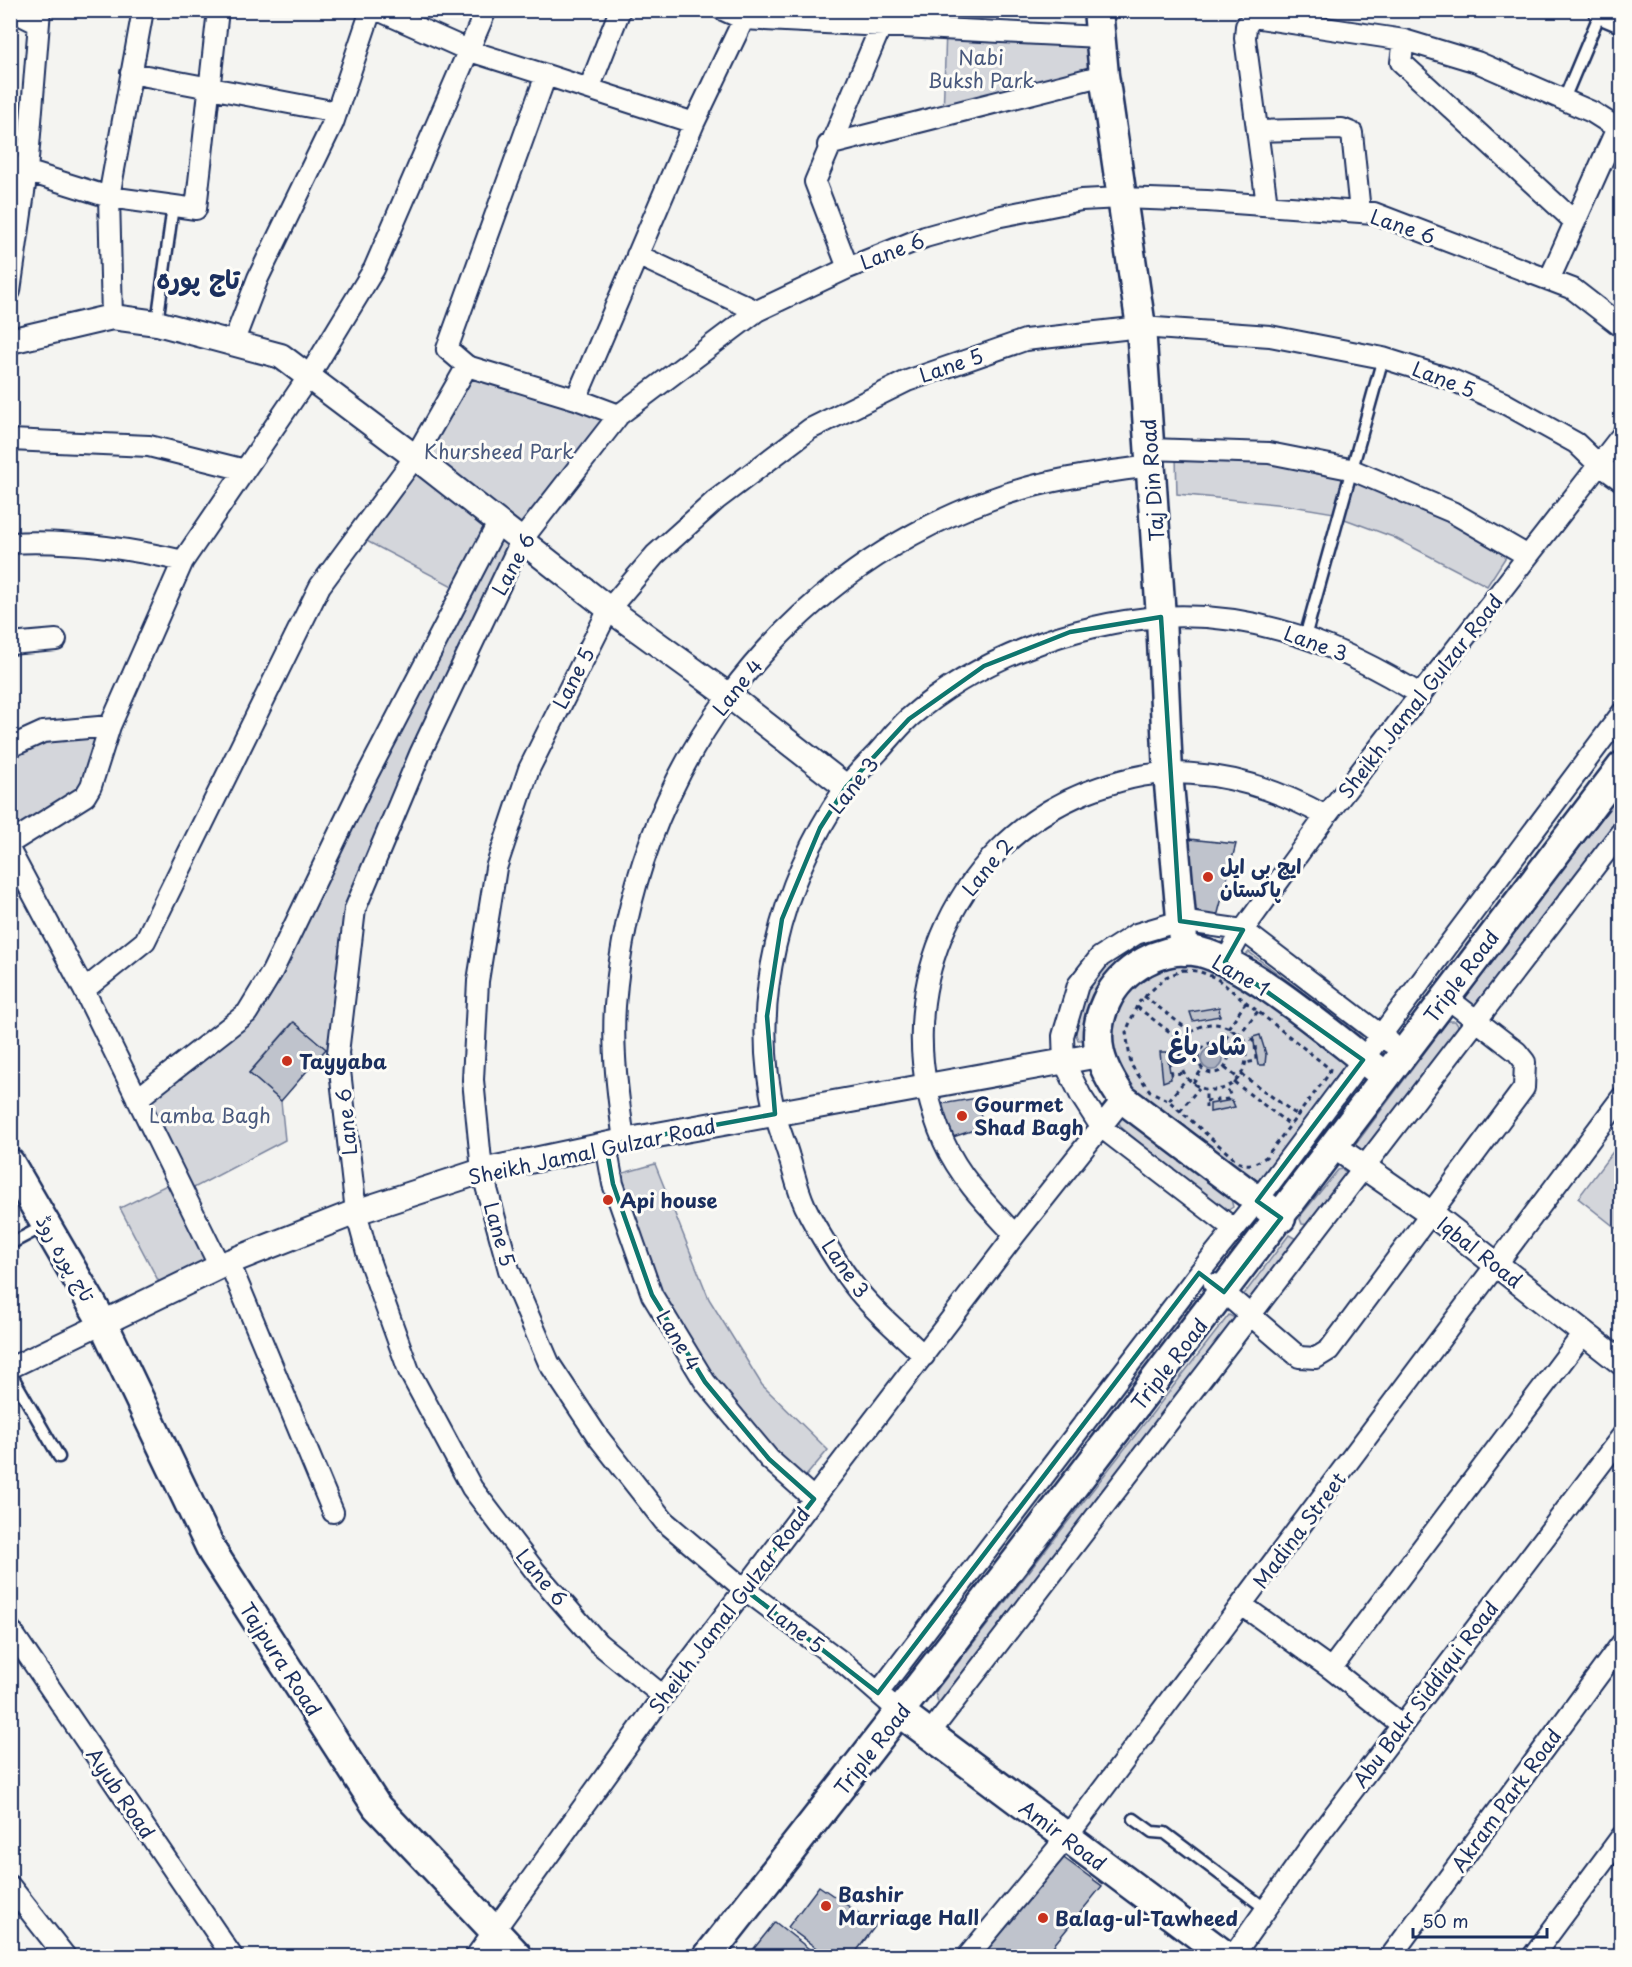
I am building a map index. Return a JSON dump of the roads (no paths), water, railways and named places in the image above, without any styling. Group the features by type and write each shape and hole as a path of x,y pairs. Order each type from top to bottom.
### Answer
{"main road":[{"path":"1602,10 1622,18"},
{"name":"Taj Din Road","path":"1099,24 1121,198 1141,327 1161,617 1168,773 1184,951"},
{"name":"Triple Road","path":"708,1956 901,1713 1335,1147 1374,1068 1392,1044 1446,997 1622,766"},
{"name":"Lane 1","path":"1281,1218 1185,1143 1123,1099 1107,1077 1100,1055 1098,1033 1101,1012 1112,990 1126,974 1145,960 1184,951 1199,952 1225,962 1267,988 1374,1068"},
{"name":"تاج پورہ روڈ","path":"10,1163 103,1323"},
{"name":"Tajpura Road","path":"103,1323 219,1562 377,1807 494,1934 518,1956"},
{"name":"Amir Road","path":"901,1713 1226,1956"}],"street":[{"path":"10,291 19,169 38,17 11,10"},
{"path":"112,317 109,197 142,10"},
{"path":"19,169 109,197 196,209 218,10"},
{"path":"233,344 258,278 337,112 370,10"},
{"path":"378,10 470,51 694,123"},
{"path":"10,843 85,796 91,786 110,726 183,561 309,376 374,268 486,10"},
{"path":"590,89 620,10"},
{"path":"723,10 745,15 881,26 1099,24"},
{"path":"576,399 694,123 745,15"},
{"path":"1267,205 1245,38 1247,18 1253,17 1404,40 1477,62 1564,99 1619,129 1549,280"},
{"path":"848,268 815,182 828,145 881,26"},
{"path":"1404,40 1401,62 1575,222"},
{"path":"131,73 337,112"},
{"path":"546,75 447,349 467,366 576,399 619,415"},
{"path":"828,145 1104,75"},
{"path":"1257,131 1342,129 1352,133 1360,212"},
{"name":"Lane 6","path":"663,1696 598,1643 535,1571 472,1488 409,1371 369,1260 356,1212 338,1053 355,909 420,754 521,541 619,415 757,311 848,268 926,237 996,217 1081,200 1121,198 1374,213 1573,289 1622,327"},
{"path":"637,255 757,311"},
{"path":"10,341 112,317 157,323 281,356 415,457 609,609 728,695 846,787"},
{"name":"Lane 5","path":"901,1713 846,1665 744,1588 664,1521 598,1437 549,1363 509,1270 482,1171 473,1080 478,981 496,868 529,769 609,609 655,555 716,500 810,429 907,381 1025,340 1141,327 1270,336 1383,358 1450,379 1504,404 1576,443 1597,463 1622,481"},
{"path":"84,990 145,941 320,586 415,457 467,366"},
{"name":"Sheikh Jamal Gulzar Road","path":"1225,962 1243,930 1326,816 1528,556 1597,463 1622,435"},
{"path":"10,440 149,446 245,470"},
{"name":"Lane 4","path":"814,1499 769,1459 705,1382 652,1295 613,1184 615,1007 622,940 638,875 661,811 686,761 728,695 782,632 844,578 914,533 989,500 1150,457 1269,453 1350,469 1452,513 1528,556"},
{"path":"137,1099 247,1013 272,972 363,783 498,523"},
{"path":"10,543 44,541 142,552 183,561"},
{"name":"Lane 3","path":"924,1356 856,1288 805,1206 775,1114 768,1065 767,1016 771,967 782,919 802,863 820,828 846,787 909,718 984,666 1070,632 1161,617 1216,618 1271,627 1305,637 1374,666 1421,695"},
{"path":"10,644 56,640"},
{"path":"1234,1229 1101,1127 1081,1096 1065,1062 1063,1036 1078,985 1100,957 1136,934 1180,921 1243,930 1392,1044 1622,713"},
{"path":"10,747 43,732 110,726"},
{"name":"Lane 2","path":"1015,1235 974,1192 944,1142 926,1086 921,1030 928,974 946,922 976,874 1015,834 1061,802 1113,782 1168,773 1210,774 1250,782 1290,796 1326,816"},
{"path":"929,1734 1249,1314 1622,831"},
{"path":"10,851 224,1264 333,1512"},
{"path":"1199,1273 1299,1357 1316,1358 1329,1350 1524,1088 1525,1062 1517,1052 1446,997"},
{"name":"Sheikh Jamal Gulzar Road","path":"10,1370 224,1264 356,1212 482,1171 615,1143 1100,1055"},
{"path":"878,1693 1199,1273 1257,1201 1374,1068"},
{"name":"Madina Street","path":"972,1955 1066,1837 1242,1605 1622,1097"},
{"name":"Sheikh Jamal Gulzar Road","path":"476,1956 494,1934 590,1795 744,1588 1015,1235 1123,1099"},
{"name":"Iqbal Road","path":"1335,1147 1432,1214 1622,1363"},
{"path":"1281,1218 1307,1239"},
{"path":"1331,1669 1583,1334"},
{"name":"Abu Bakr Siddiqui Road","path":"1233,1956 1402,1725 1622,1436"},
{"path":"1242,1605 1331,1669 1402,1725"},
{"name":"Ayub Road","path":"10,1629 17,1654 232,1956"},
{"name":"Akram Park Road","path":"1391,1956 1622,1643"},
{"path":"1533,1956 1622,1836"},
{"path":"10,1886 65,1956"}],"lane":[{"path":"1564,99 1602,10"},
{"path":"157,323 173,206"},
{"path":"1305,637 1350,469 1383,358"},
{"path":"10,1244 46,1225"},
{"path":"10,1370 58,1457"},
{"path":"1134,1819 1152,1832 1164,1833 1266,1909"}],"water":[{"path":"1212,1048 1220,1051 1223,1059 1220,1067 1212,1070 1204,1067 1201,1059 1204,1051"}],"place":[{"name":"ایچ بی ایل پاکستان","path":"1208,877"},
{"name":"Tayyaba","path":"287,1061"},
{"name":"Gourmet Shad Bagh","path":"962,1116"},
{"name":"Api house","path":"608,1200"},
{"name":"Bashir Marriage Hall","path":"826,1906"},
{"name":"Balag-ul-Tawheed","path":"1043,1918"}],"district":[{"name":"تاج پورہ","path":"198,278"},
{"name":"شاد باٰغ","path":"1207,1044"}],"park label":[{"name":"Nabi Buksh Park","path":"981,68"},
{"name":"Khursheed Park","path":"499,451"},
{"name":"Lamba Bagh","path":"210,1115"}]}
